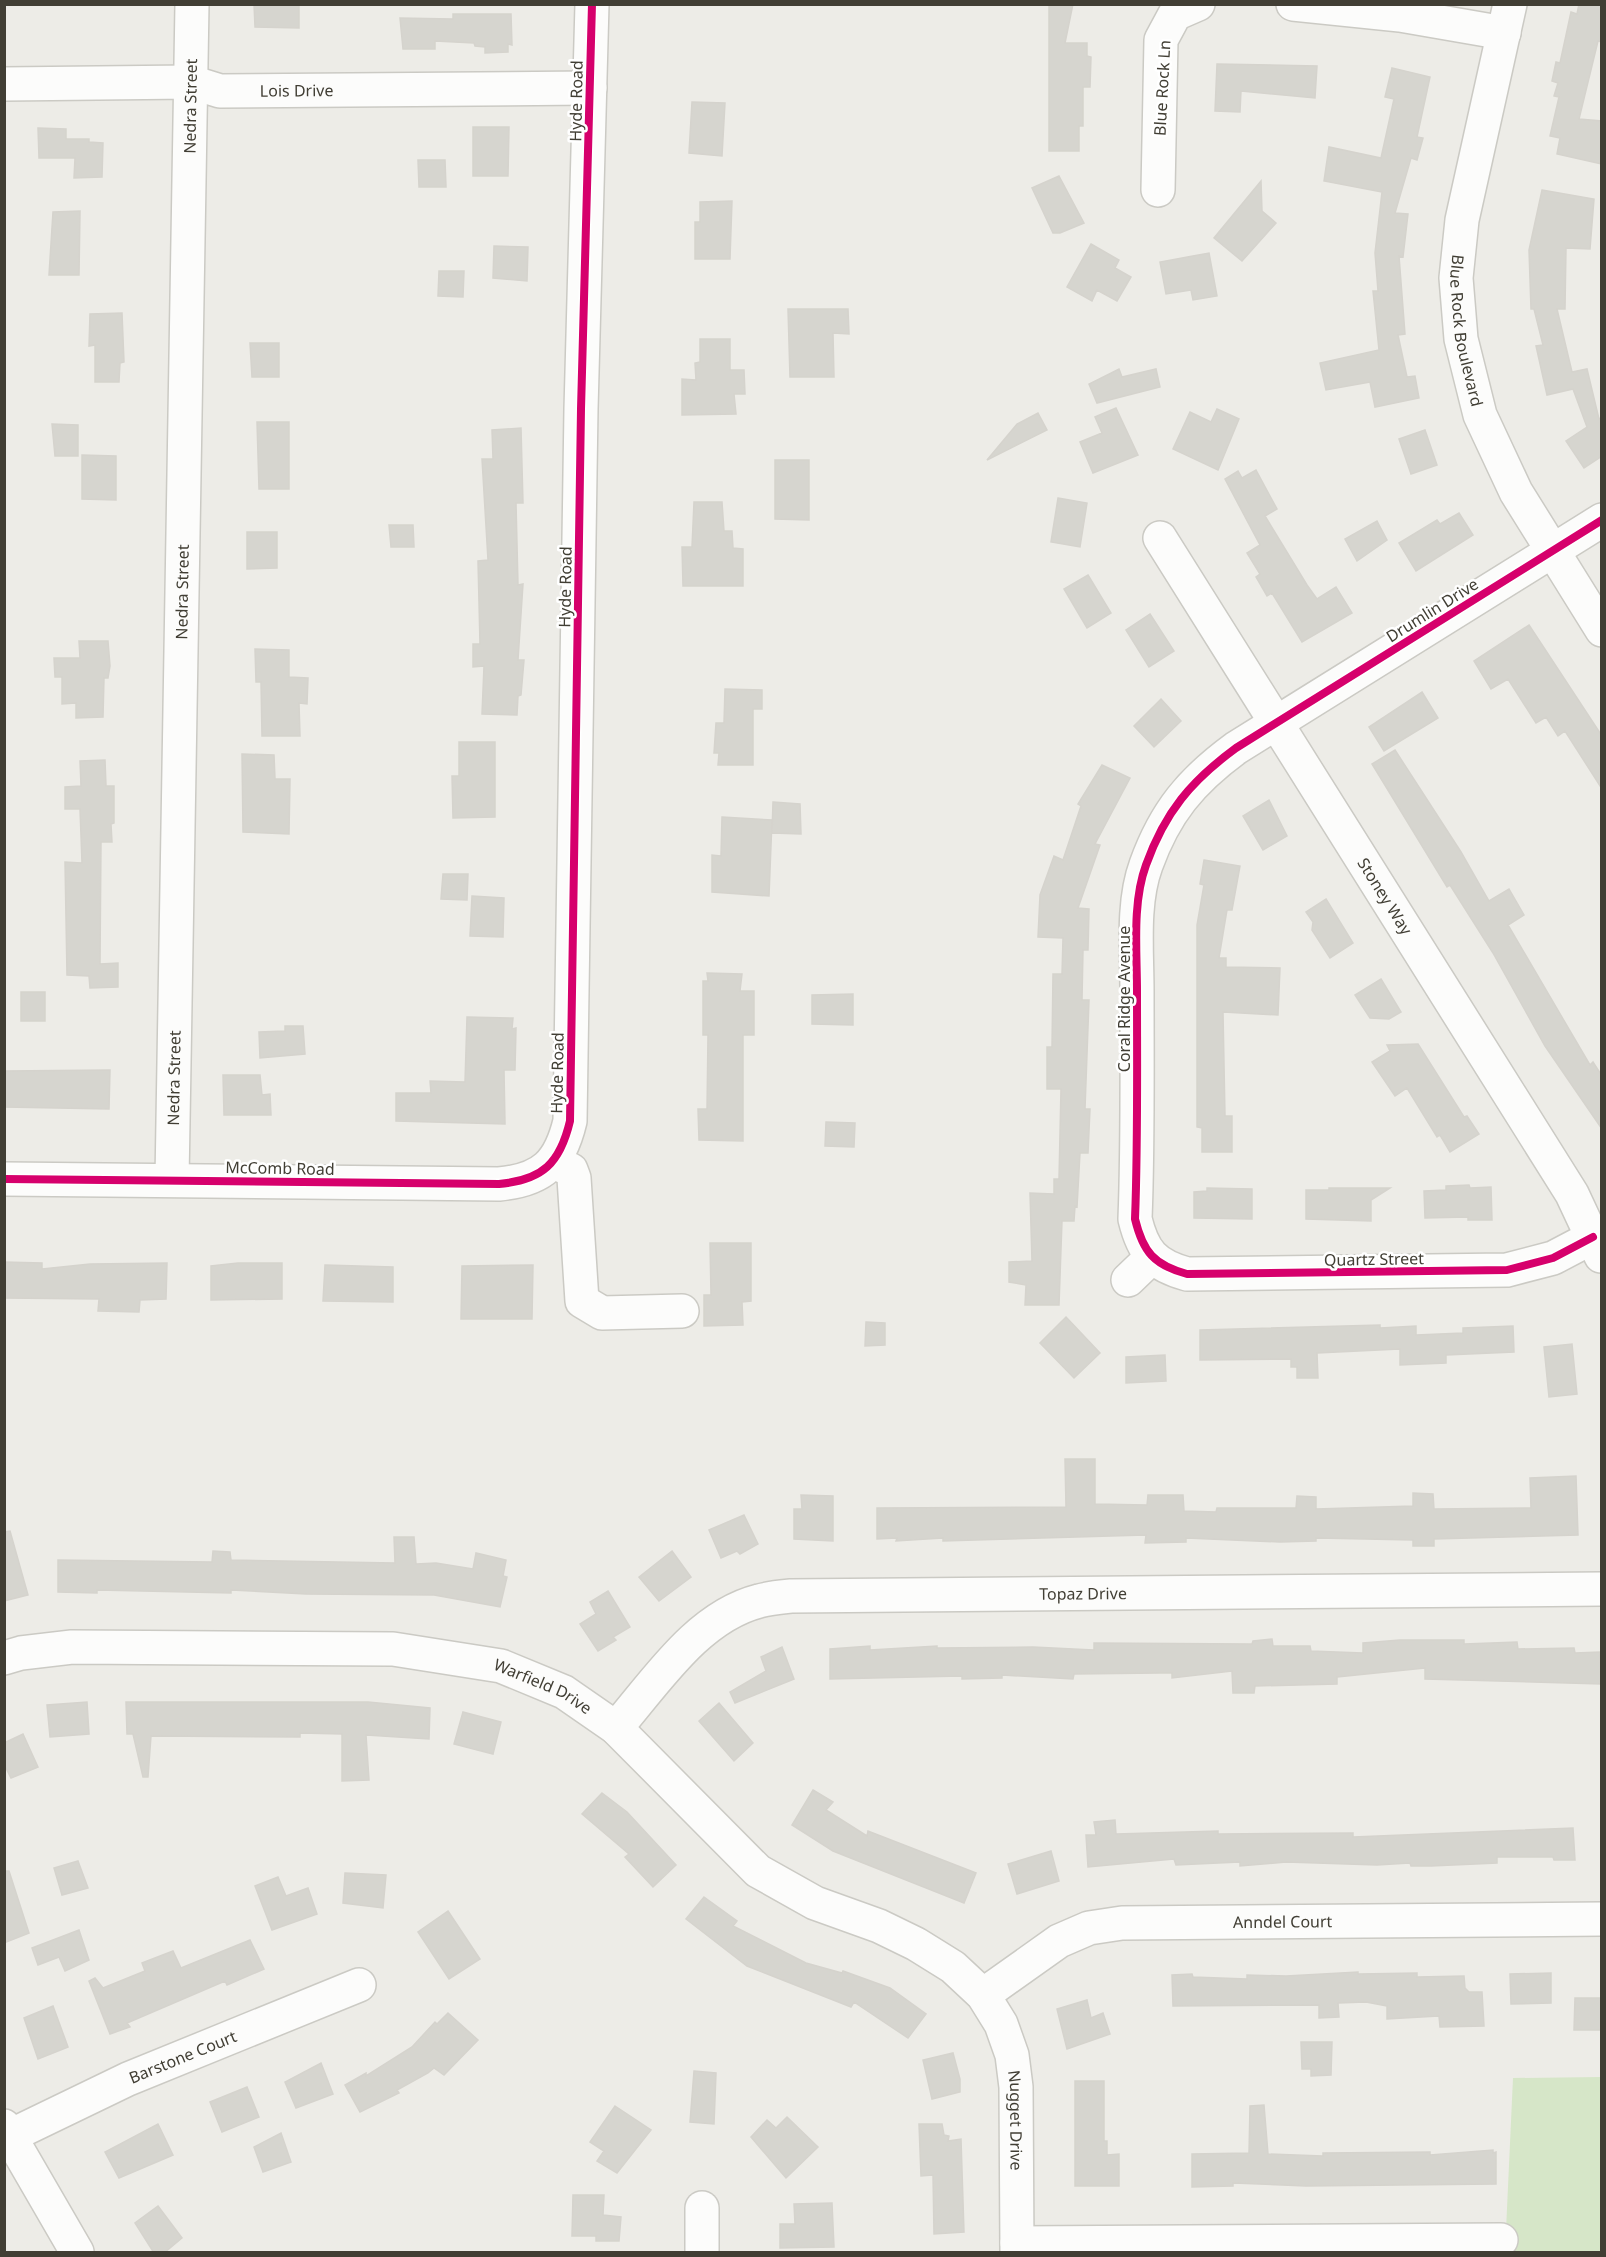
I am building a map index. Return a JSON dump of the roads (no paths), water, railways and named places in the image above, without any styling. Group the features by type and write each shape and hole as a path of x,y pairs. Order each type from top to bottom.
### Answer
{"street":[{"name":"Nedra Street","path":"172,1180 192,4"},
{"name":"Hyde Road","path":"552,1164 565,1143 570,1121 581,409 592,4"},
{"path":"1293,4 1400,15 1507,19"},
{"name":"Blue Rock Ln","path":"1158,190 1161,40 1178,8"},
{"name":"Blue Rock Boulevard","path":"1507,19 1462,220 1456,278 1461,339 1480,415 1516,492 1602,630"},
{"name":"Lois Drive","path":"4,84 191,82 220,92 590,88"},
{"name":"Drumlin Drive","path":"1278,723 1602,520"},
{"name":"Stoney Way","path":"1160,538 1572,1194 1597,1247"},
{"name":"Coral Ridge Avenue","path":"1152,1257 1140,1239 1136,1219 1137,925 1145,867 1179,798 1206,770 1278,723"},
{"path":"552,1164 571,1170 574,1178 582,1301 602,1313 682,1311"},
{"name":"McComb Road","path":"4,1179 499,1184 527,1178 552,1164"},
{"name":"Quartz Street","path":"1152,1257 1168,1269 1187,1274 1507,1270 1597,1247"},
{"path":"1128,1280 1152,1257"},
{"name":"Topaz Drive","path":"616,1728 701,1632 731,1613 758,1601 791,1596 1602,1589"},
{"name":"Warfield Drive","path":"4,1658 72,1647 393,1649 501,1666 564,1692 616,1728 758,1871 815,1903 879,1926 916,1944 953,1967 983,1995"},
{"name":"Anndel Court","path":"983,1995 1059,1941 1089,1928 1122,1923 1602,1920"},
{"name":"Barstone Court","path":"7,2131 359,1985"},
{"name":"Nugget Drive","path":"983,1995 1001,2024 1012,2055 1016,2087 1017,2248"},
{"path":"7,2131 77,2253"},
{"path":"702,2208 702,2253"},
{"path":"1017,2248 1336,2247 1501,2240"}]}
